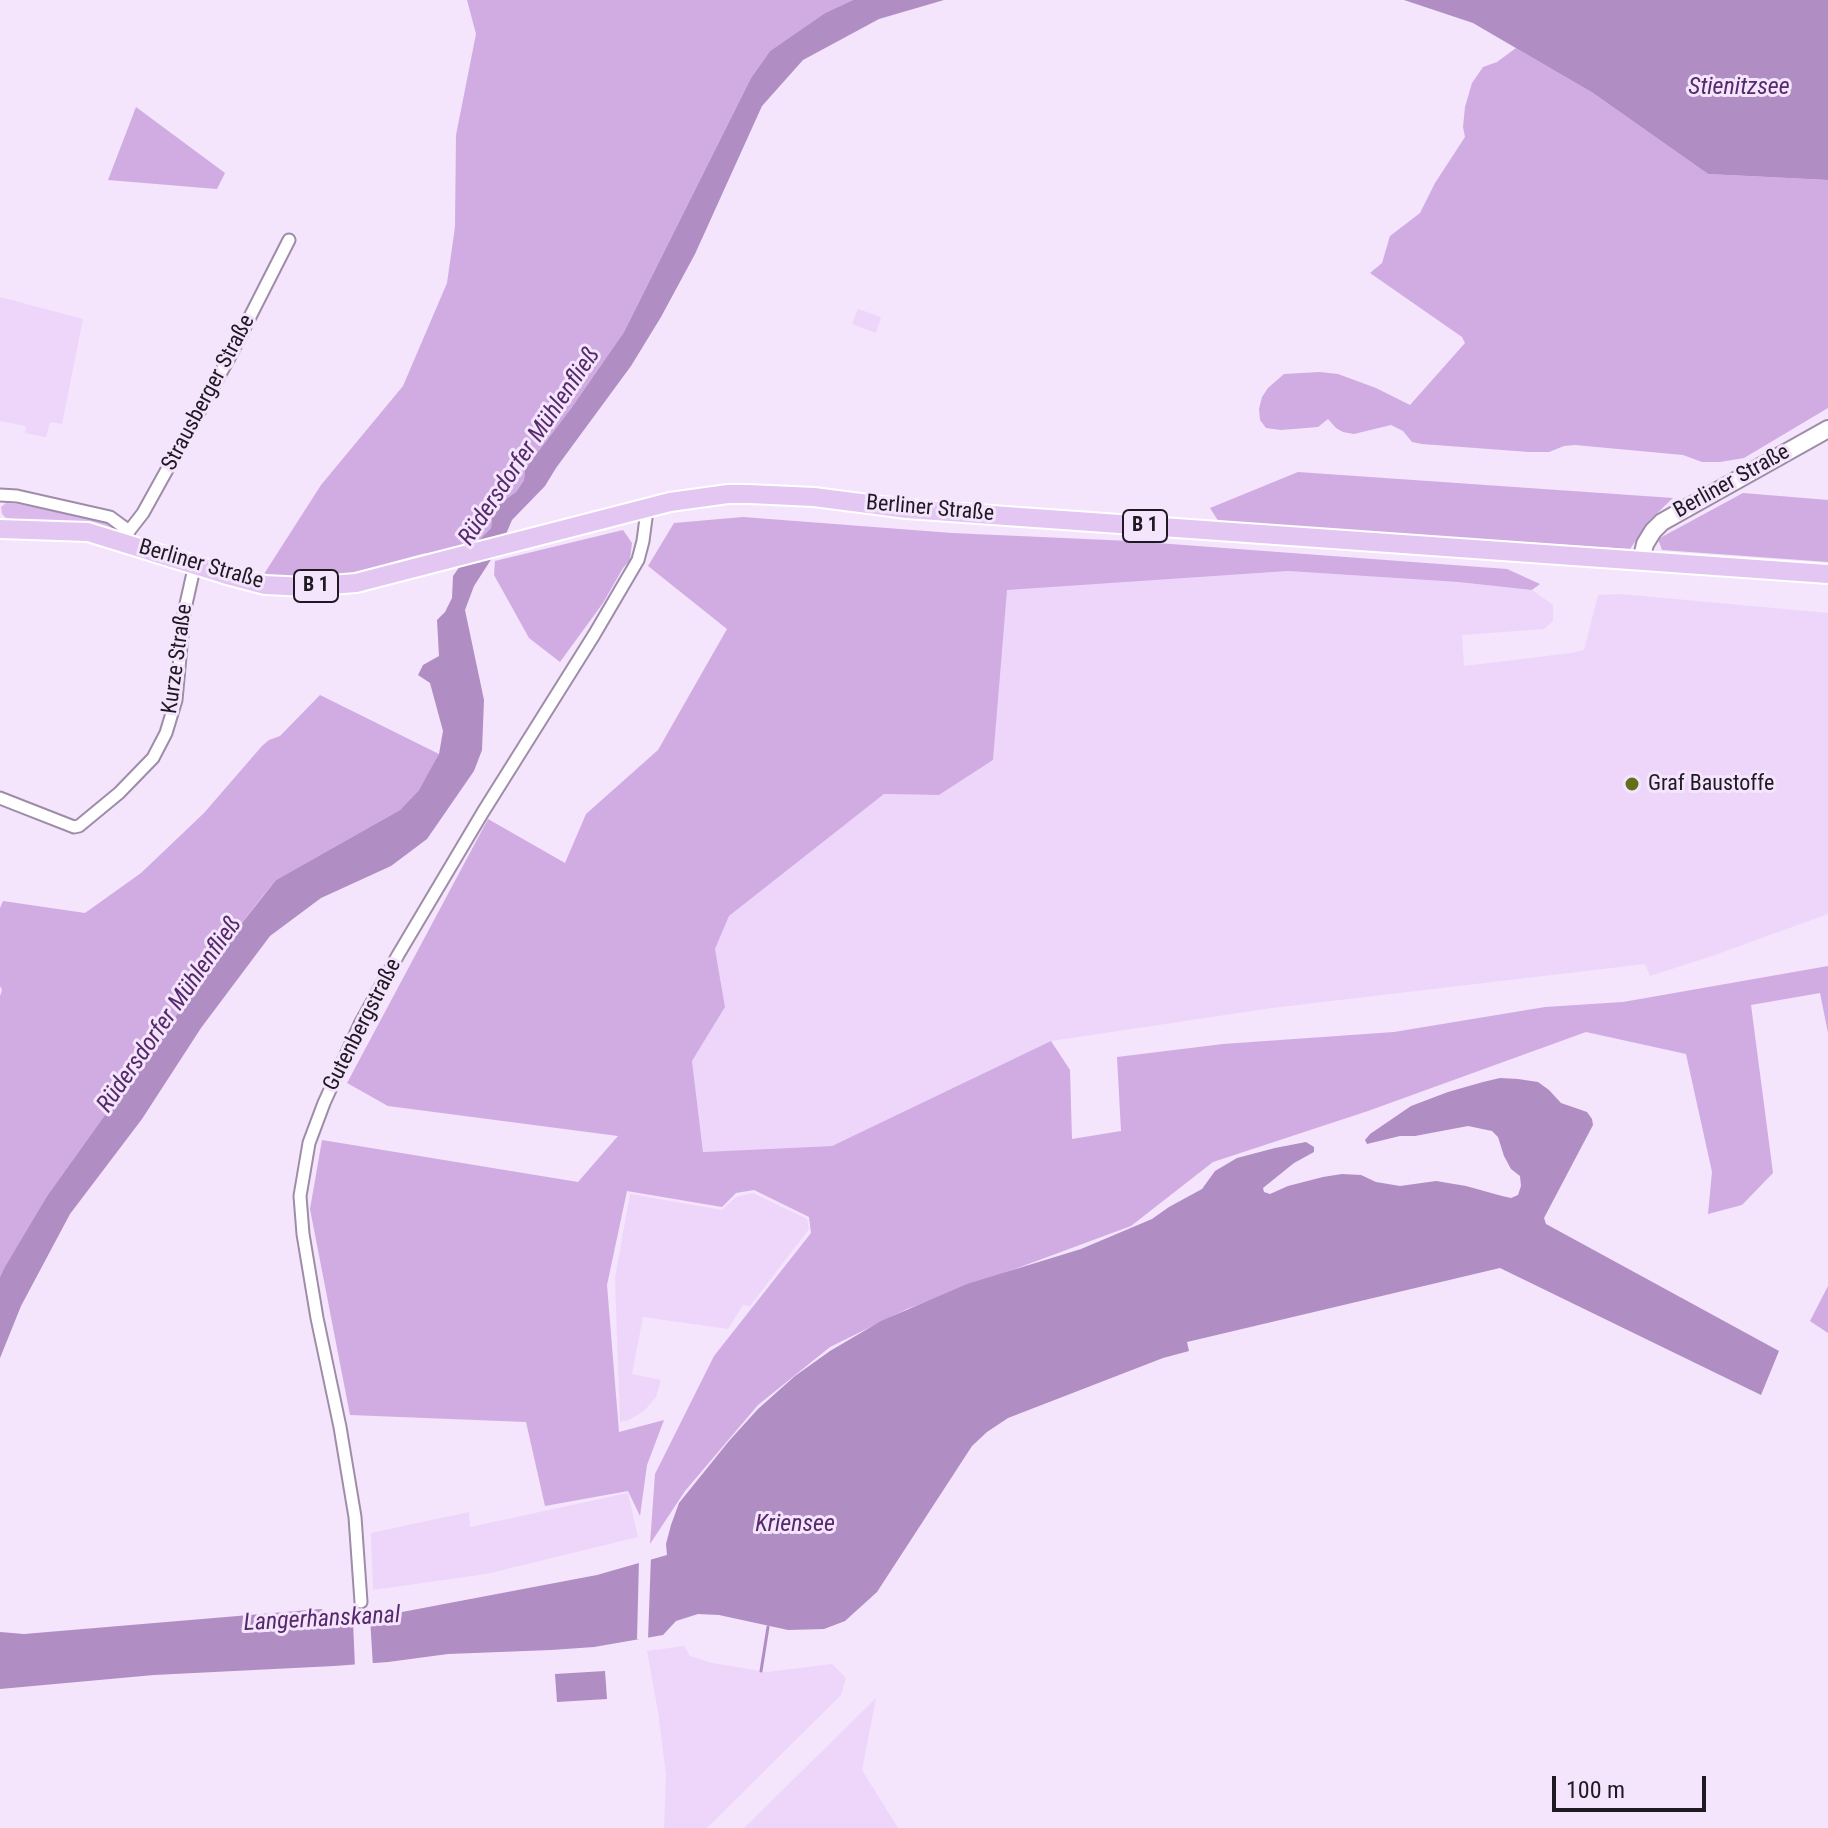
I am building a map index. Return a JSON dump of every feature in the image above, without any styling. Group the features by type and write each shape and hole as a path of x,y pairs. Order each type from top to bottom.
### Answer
{"main road":[{"name":"Berliner Straße","path":"0,529 88,532 127,537 227,575 265,585 306,587 356,583 644,508 695,498 749,494 814,497 907,509 1641,561 1645,544 1662,522 1828,429"},
{"name":"B 1","path":"1641,561 1828,574"}],"street":[{"name":"Strausberger Straße","path":"127,537 240,339 289,240"},
{"path":"0,495 110,517 127,537"},
{"name":"Gutenbergstraße","path":"361,1602 355,1517 303,1234 300,1196 309,1143 360,1024 398,955 483,812 602,624 638,560 646,518 644,508"},
{"name":"Kurze Straße","path":"0,798 74,827 79,826 119,793 153,758 166,733 176,700 184,613 195,564"}],"shaded area":[{"path":"467,0 853,0 825,13 770,51 751,78 624,332 525,469 524,480 516,492 493,508 491,528 474,546 422,554 352,573 319,577 264,574 321,485 403,386 447,283 455,227 456,135 476,34"},
{"path":"1516,48 1593,93 1708,174 1828,180 1828,408 1744,458 1720,462 1702,462 1683,455 1575,445 1549,452 1529,452 1422,444 1412,442 1403,431 1391,425 1354,434 1336,428 1328,419 1318,427 1266,428 1260,420 1262,397 1284,374 1338,374 1410,405 1465,343 1462,337 1370,273 1382,263 1390,236 1420,213 1465,137 1465,107 1472,83 1483,67 1497,62"},
{"path":"136,107 225,173 217,189 108,180"},
{"path":"0,297 83,319 62,424 50,422 46,437 25,433 26,426 0,421"},
{"path":"858,309 881,317 876,333 852,324"},
{"path":"1298,472 1673,498 1650,520 1630,549 1219,522 1210,508"},
{"path":"1743,493 1828,500 1828,562 1662,550 1658,539"},
{"path":"6,503 111,523 118,528 80,522 6,518 1,507"},
{"path":"743,517 1507,569 1540,584 1532,590 1288,571 1007,590 993,760 939,795 884,794 729,916 715,949 725,1007 692,1061 703,1152 832,1146 1051,1041 1070,1070 1072,1139 1121,1131 1117,1057 1223,1044 1394,1032 1545,1007 1623,1002 1828,966 1828,1033 1820,993 1751,1005 1773,1173 1742,1205 1708,1214 1712,1172 1686,1054 1586,1032 1368,1111 1213,1162 1131,1226 907,1309 830,1347 758,1405 685,1491 650,1544 655,1474 714,1356 811,1233 809,1217 754,1190 736,1193 722,1207 627,1191 607,1285 619,1432 664,1420 647,1465 640,1516 628,1491 545,1506 526,1422 350,1415 310,1209 322,1140 578,1182 618,1136 388,1106 347,1083 488,819 565,863 586,814 658,750 727,629 648,566 674,523"},
{"path":"623,530 632,543 630,560 560,662 529,638 494,575 495,561"},
{"path":"1288,571 1532,590 1553,605 1553,621 1544,629 1462,635 1464,666 1584,650 1598,595 1620,594 1828,613 1828,914 1650,976 1645,964 1272,1008 1051,1041 832,1146 703,1152 692,1061 725,1007 715,949 729,916 884,794 939,795 993,760 1006,589"},
{"path":"320,695 439,754 434,765 419,790 400,810 276,880 222,948 47,1196 0,1277 0,908 3,901 85,913 141,873 204,813 262,746 280,736"},
{"path":"753,1193 807,1219 809,1229 750,1306 743,1305 728,1329 643,1317 632,1374 661,1380 656,1397 644,1411 620,1422 615,1278 630,1194 722,1210 736,1197"},
{"path":"1828,1286 1828,1333 1810,1321"},
{"path":"628,1493 638,1537 486,1574 373,1590 371,1533 469,1512 470,1527"},
{"path":"684,1646 690,1656 712,1663 767,1672 832,1664 846,1678 841,1695 707,1828 664,1828 666,1775 647,1651"},
{"path":"876,1698 862,1770 898,1828 744,1828"}],"water":[{"path":"853,0 944,0 879,19 803,60 762,106 695,254 661,317 631,366 545,486 512,520 503,541 474,586 465,610 484,700 482,750 474,771 427,839 391,866 321,898 270,936 201,1028 142,1119 70,1214 21,1306 0,1358 0,1277 5,1267 47,1196 222,948 276,880 400,810 419,790 439,754 443,731 430,683 418,675 423,665 439,656 437,620 452,598 453,576 491,528 493,508 516,492 524,480 525,469 624,332 751,78 770,51 825,13"},
{"name":"Stienitzsee","path":"1404,0 1828,0 1828,180 1708,174 1593,93 1473,23"},
{"name":"Kriensee","path":"1500,1078 1538,1082 1561,1103 1587,1112 1592,1119 1593,1125 1544,1218 1546,1224 1779,1351 1761,1395 1500,1268 1187,1342 1189,1351 1163,1358 1008,1418 972,1446 877,1592 845,1621 824,1629 788,1630 719,1615 698,1614 676,1621 663,1635 594,1647 448,1654 388,1662 154,1675 0,1689 0,1632 24,1634 321,1609 354,1626 402,1612 597,1575 667,1555 666,1544 679,1503 758,1409 795,1376 830,1351 881,1321 967,1284 1081,1249 1152,1219 1202,1189 1215,1171 1237,1158 1306,1142 1314,1147 1314,1152 1294,1163 1263,1188 1270,1194 1288,1186 1342,1174 1361,1175 1376,1182 1400,1186 1436,1181 1511,1198 1518,1195 1520,1176 1511,1169 1498,1137 1492,1131 1468,1126 1367,1144 1365,1140 1411,1106"},
{"path":"605,1671 607,1699 557,1702 555,1674"}],"pier":[{"path":"651,1556 648,1640 637,1639 639,1559"},
{"path":"370,1617 373,1667 355,1668 353,1621"}],"waterway":[{"path":"761,1671 768,1627"}],"place":[{"name":"Graf Baustoffe","path":"1632,784"}],"water label":[{"name":"Rüdersdorfer Mühlenfließ","path":"530,447"},
{"name":"Rüdersdorfer Mühlenfließ","path":"170,1015"},
{"name":"Langerhanskanal","path":"322,1620"}]}
